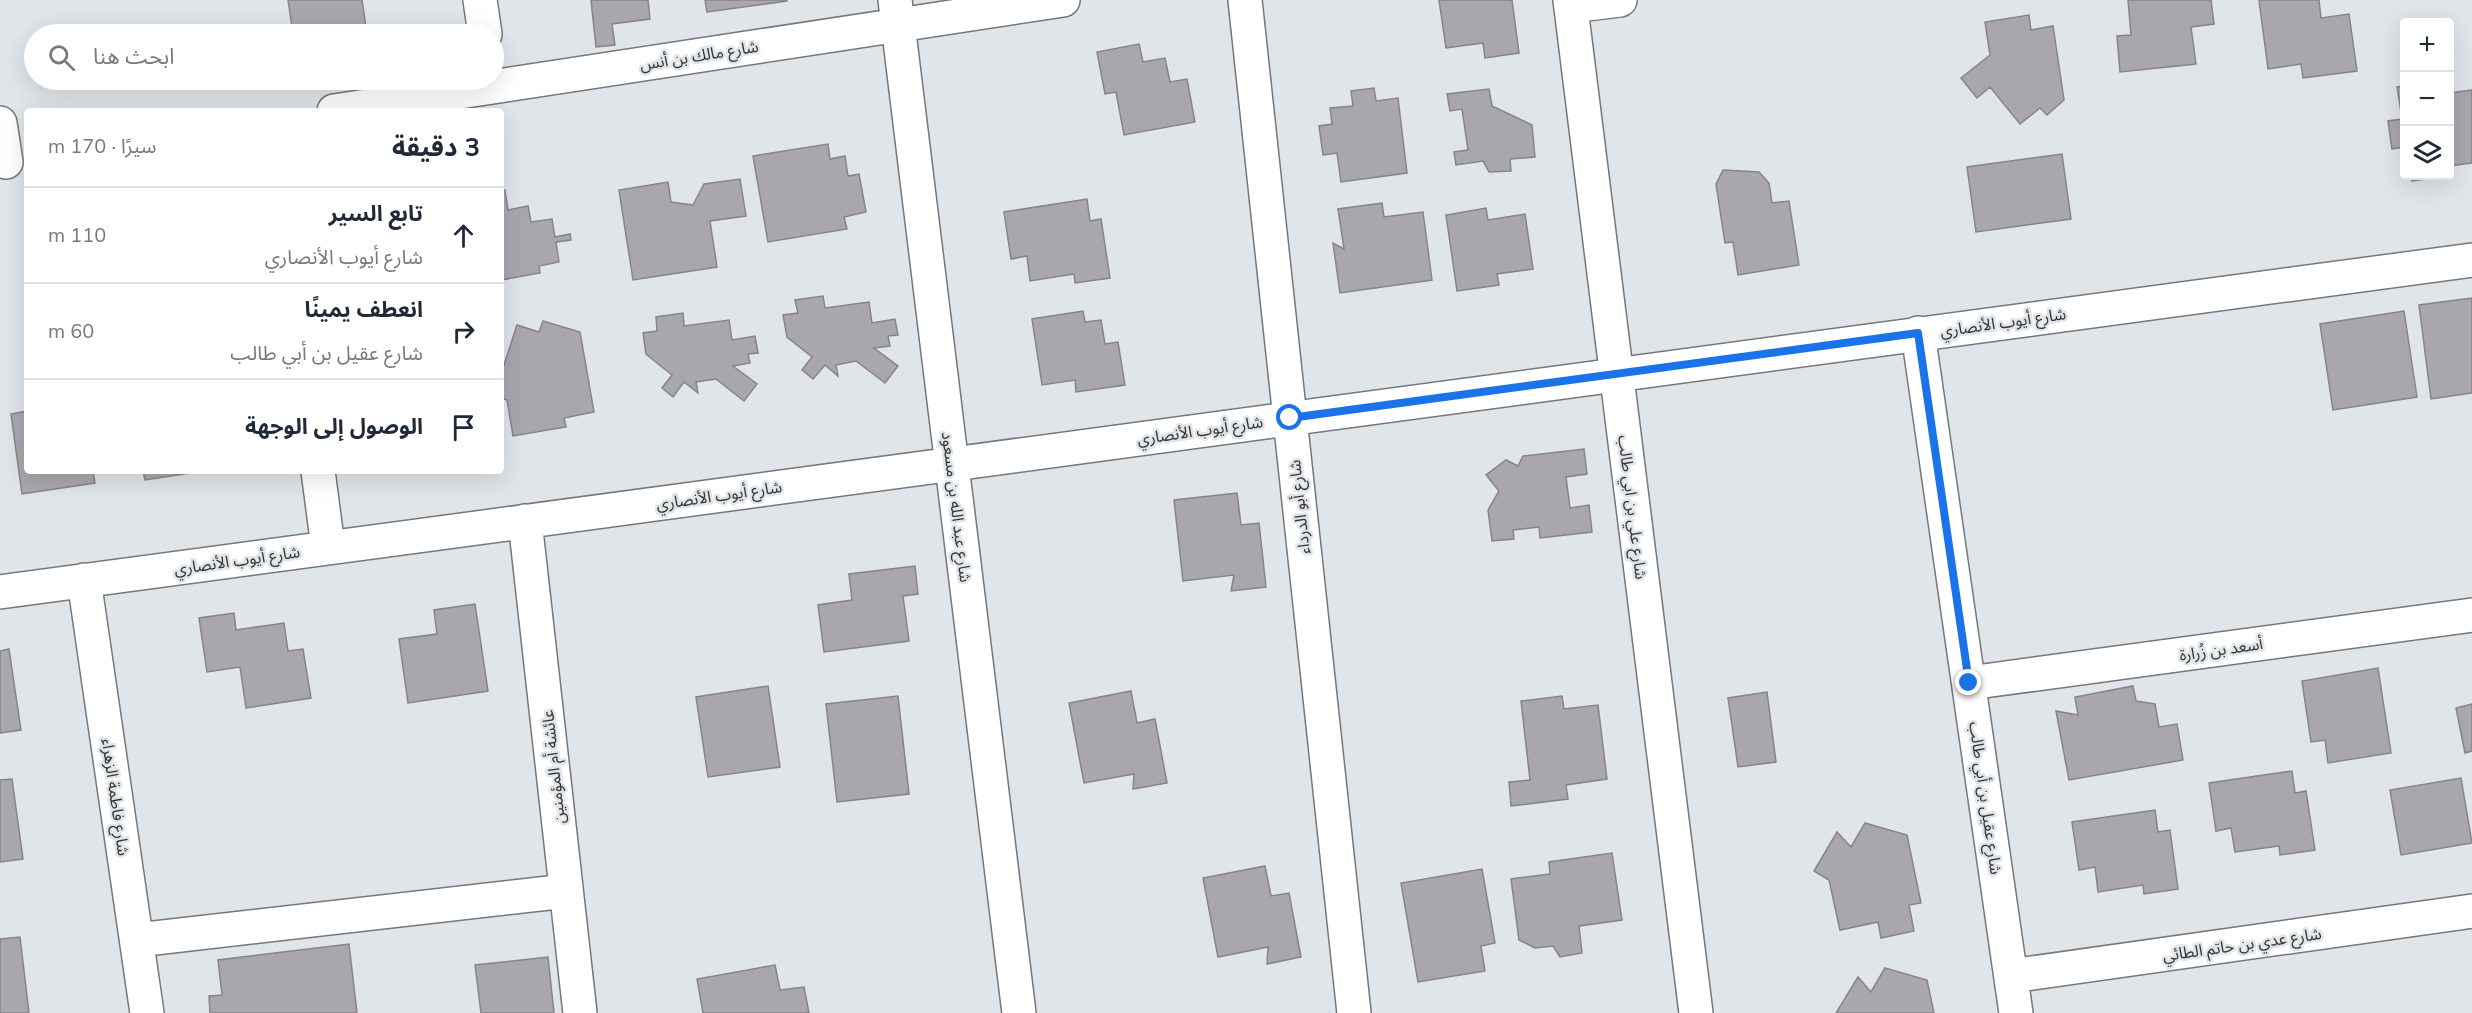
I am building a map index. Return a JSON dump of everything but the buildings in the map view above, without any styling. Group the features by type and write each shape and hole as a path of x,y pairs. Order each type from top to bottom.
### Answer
{"street":[{"path":"480,0 484,24"},
{"name":"شارع مالك بن أنس","path":"504,81 896,13 1063,0"},
{"name":"شارع أبو الدرداء","path":"1245,0 1354,1013"},
{"path":"1570,3 1620,0"},
{"name":"شارع علي بن ابي طالب","path":"1570,3 1696,1013"},
{"name":"شارع عبد الله بن مسعود","path":"896,13 1019,1013"},
{"name":"شارع مالك بن أنس","path":"351,108 453,90"},
{"path":"0,123 11,161"},
{"name":"شارع أيوب الأنصاري","path":"0,592 2472,260"},
{"name":"شارع عقيل بن أبي طالب","path":"1918,333 2016,1013"},
{"path":"318,474 328,547"},
{"name":"عائشة أم المؤمنين","path":"525,521 580,1013"},
{"name":"شارع فاطمة الزهراء","path":"84,580 147,1013"},
{"name":"أسعد بن زُرارة","path":"1969,683 2472,615"},
{"path":"137,940 566,891"},
{"name":"شارع عدي بن حاتم الطائي","path":"2011,976 2472,911"}],"route":[{"path":"1290,418 1918,333 1969,683"}]}
